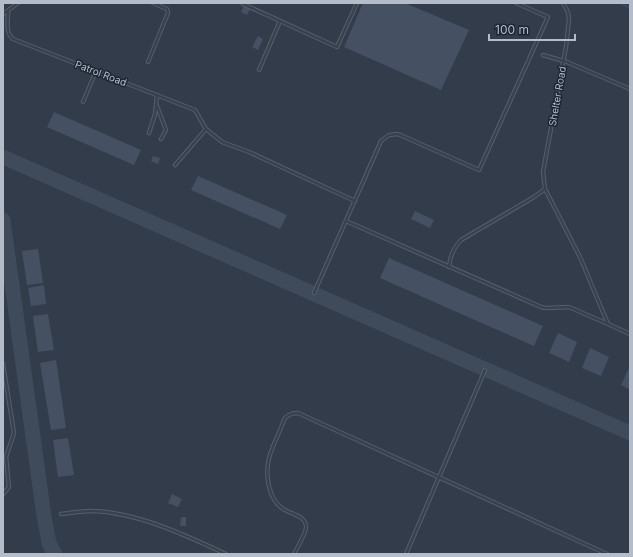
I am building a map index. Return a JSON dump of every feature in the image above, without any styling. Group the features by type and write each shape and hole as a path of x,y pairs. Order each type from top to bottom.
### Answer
{"lane":[{"path":"3,14 18,3"},
{"path":"148,62 168,13 167,9 153,3"},
{"path":"243,3 337,47 356,3"},
{"path":"314,293 381,142 389,135 398,134 479,170 548,17 516,3"},
{"name":"Shelter Road","path":"563,3 568,12 569,19 564,62 543,172 545,189 580,257 608,324"},
{"name":"Patrol Road","path":"8,11 7,29 8,33 13,39 196,110 206,130"},
{"path":"259,70 280,21"},
{"path":"543,55 630,89"},
{"path":"83,102 96,71"},
{"path":"149,133 157,105 157,95"},
{"path":"157,105 166,130 161,139"},
{"path":"175,165 206,130 222,142 248,152 355,200"},
{"path":"449,267 452,253 461,240 545,189"},
{"path":"346,221 541,307 568,307 630,334"},
{"path":"3,364 14,433 14,437 8,448 6,457 9,487 3,494"},
{"path":"406,554 486,370"},
{"path":"294,554 306,529 305,521 285,510 277,503 271,492 268,473 270,454 285,418 290,414 298,413 607,554"},
{"path":"61,514 90,511 122,515 164,526 226,554"}],"shaded area":[{"path":"3,3 630,3 630,554 3,554"}],"building":[{"path":"363,3 405,3 469,30 441,90 344,47"},
{"path":"244,6 250,9 247,15 241,12"},
{"path":"258,36 263,39 258,50 252,47"},
{"path":"54,112 141,150 134,165 47,127"},
{"path":"153,156 160,158 158,164 151,161"},
{"path":"198,176 287,215 280,229 191,190"},
{"path":"415,211 434,220 430,228 411,219"},
{"path":"38,249 43,283 27,285 22,251"},
{"path":"389,258 543,326 534,346 380,278"},
{"path":"44,285 46,304 31,306 28,288"},
{"path":"48,314 54,350 38,352 33,316"},
{"path":"558,333 577,342 569,362 549,353"},
{"path":"590,348 609,357 601,376 582,368"},
{"path":"56,360 66,428 51,430 40,363"},
{"path":"630,366 630,386 629,389 621,385"},
{"path":"68,438 74,475 58,477 53,440"},
{"path":"172,494 182,499 178,507 168,503"},
{"path":"181,517 186,517 186,526 180,526"}],"waterway":[{"path":"620,3 630,8"}],"taxiway":[{"path":"3,157 630,433"},
{"path":"3,220 44,516 49,543 55,554"}]}
